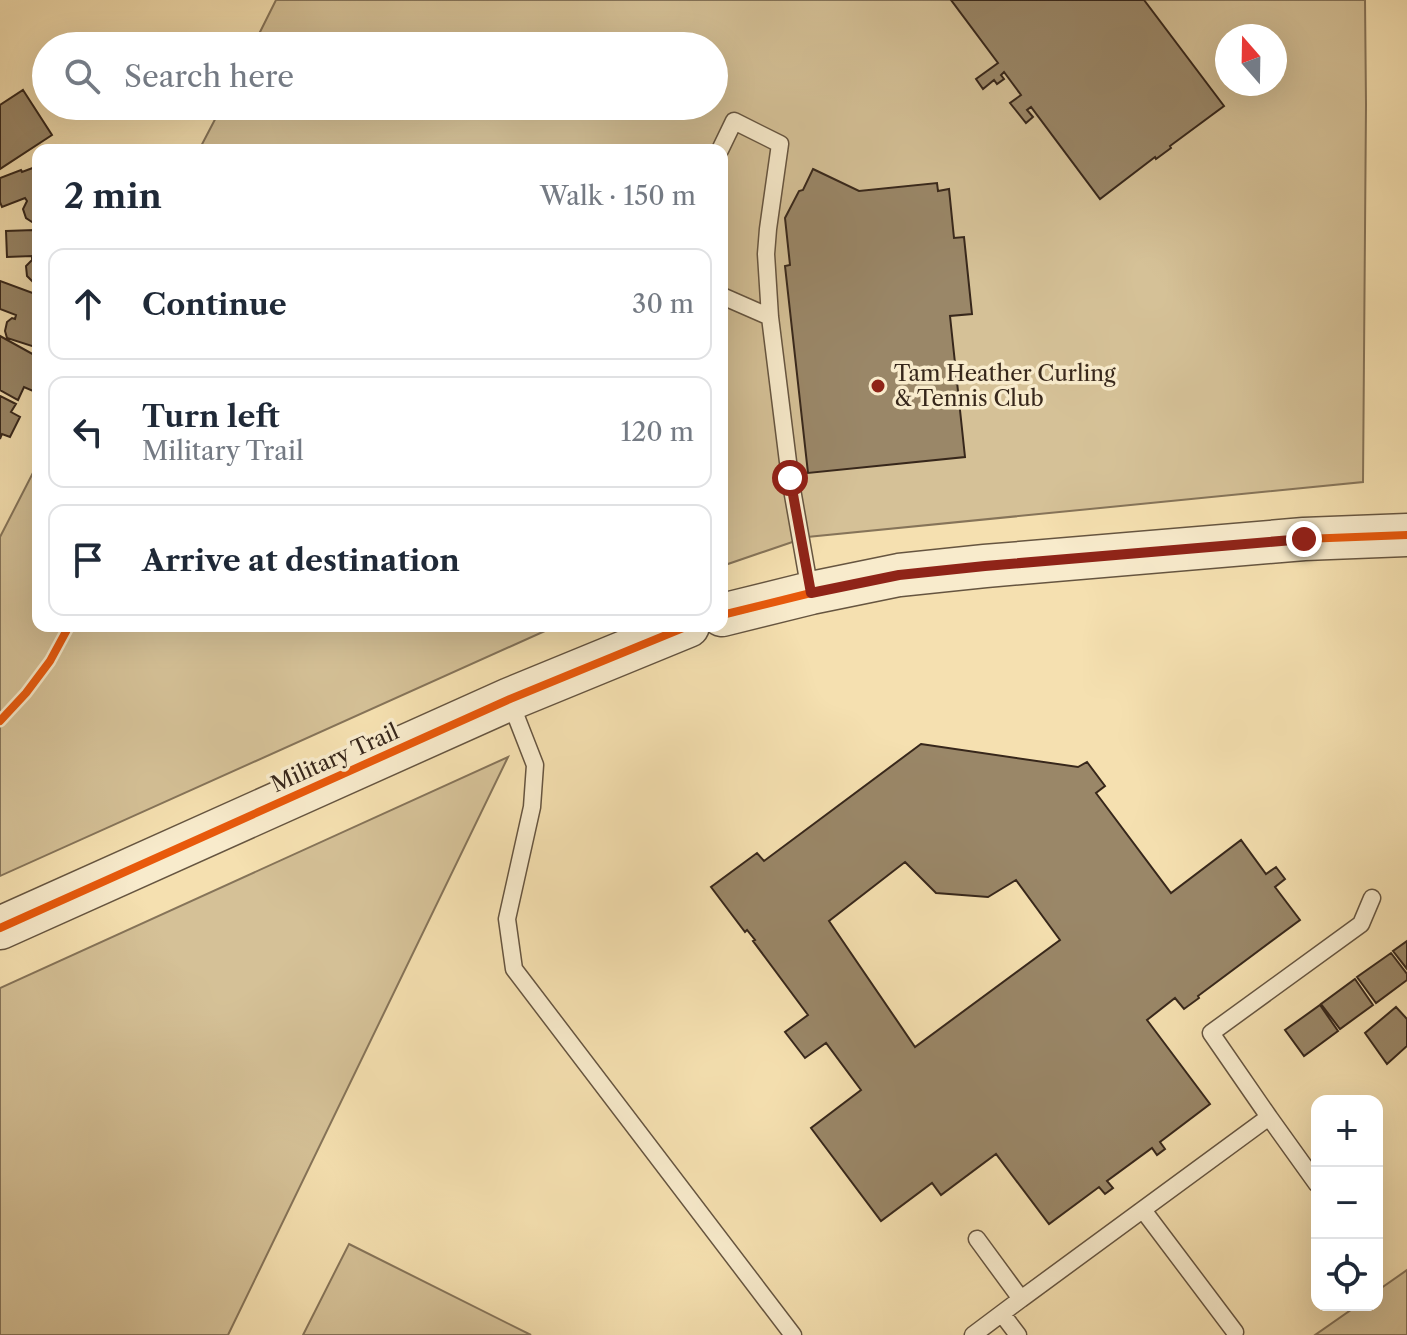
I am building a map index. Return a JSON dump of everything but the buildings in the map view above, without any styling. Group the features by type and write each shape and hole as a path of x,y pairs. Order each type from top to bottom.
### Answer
{"street":[{"path":"728,614 899,575 1304,539 1407,535"},
{"name":"Military Trail","path":"0,928 510,699 673,632"}],"lane":[{"path":"723,144 734,121 780,144 766,254 770,317 790,478 811,593"},
{"path":"728,299 770,317"},
{"path":"510,699 535,765 532,807 507,919 514,969 793,1335"},
{"path":"1311,1176 1211,1033 1361,924 1372,898"},
{"path":"973,1335 1269,1117"},
{"path":"1143,1210 1235,1332"},
{"path":"977,1239 1021,1299"},
{"path":"1002,1314 1018,1335"}],"shaded area":[{"path":"276,0 1365,0 1363,482 807,537 728,564 728,144 202,144 215,120 728,120 728,32 260,32"},
{"path":"32,475 32,632 543,632 0,876 0,537"},
{"path":"508,757 228,1335 0,1335 0,988"},
{"path":"349,1244 531,1335 303,1335"},
{"path":"1407,1270 1407,1335 1315,1335 1349,1311 1383,1311 1383,1287"}],"cycle path":[{"path":"728,614 899,575 1304,539 1407,535"},
{"path":"0,721 50,661 66,632"},
{"path":"0,928 510,699 673,632"}],"place":[{"name":"Tam Heather Curling & Tennis Club","path":"878,386"}],"route":[{"path":"790,478 811,593 899,575 1304,539"}]}
